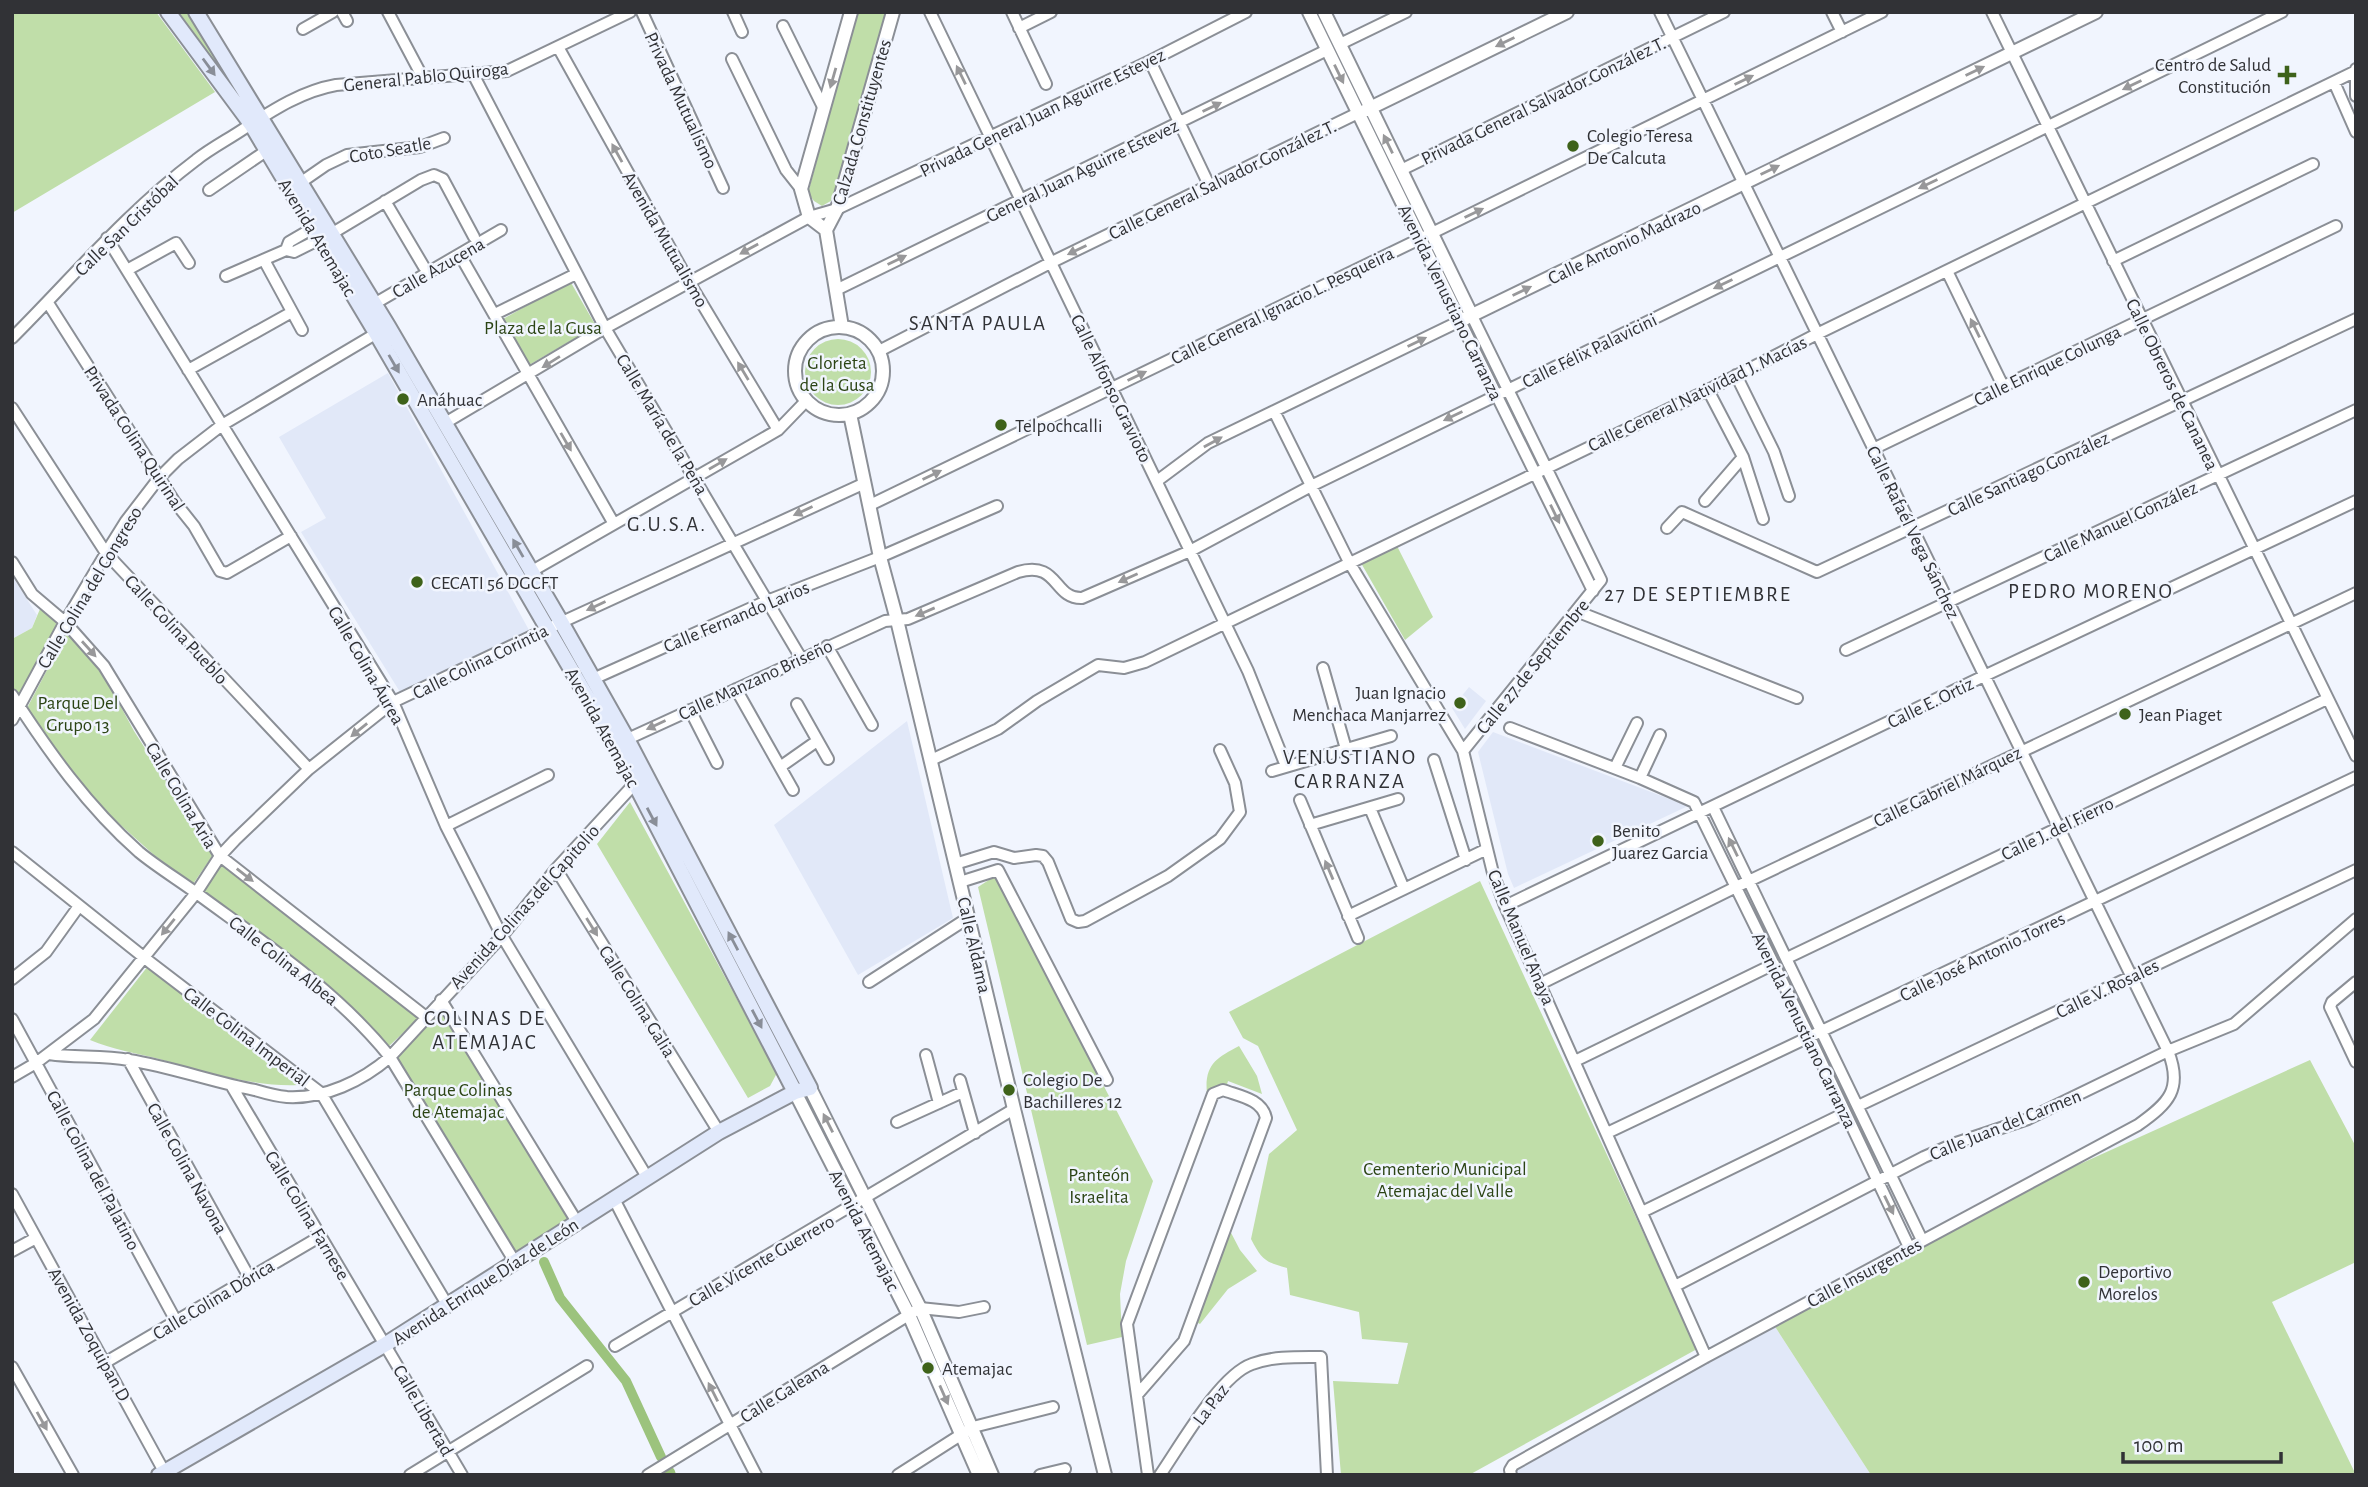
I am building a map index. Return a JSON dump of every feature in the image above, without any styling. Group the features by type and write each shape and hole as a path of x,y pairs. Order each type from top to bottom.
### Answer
{"main road":[{"name":"Avenida Atemajac","path":"168,12 256,121 299,183 321,234 374,304 382,330 621,742 645,772 810,1088"},
{"name":"Avenida Atemajac","path":"197,12 256,121 266,151 445,423 531,571 554,625 593,679 621,742 634,784 796,1092"},
{"name":"Avenida Enrique Díaz de León","path":"163,1474 448,1306 719,1132 796,1092 810,1088"}],"street":[{"path":"303,29 333,12"},
{"path":"388,12 423,78"},
{"name":"General Pablo Quiroga","path":"256,121 321,88 507,71 630,12"},
{"name":"Privada Mutualismo","path":"642,12 723,188"},
{"path":"733,12 743,32"},
{"name":"Calzada Constituyentes","path":"826,230 809,216 801,189 851,12"},
{"name":"Calzada Constituyentes","path":"842,327 826,230 837,209 893,12"},
{"name":"Calle Alfonso Gravioto","path":"930,12 1248,671 1286,766"},
{"path":"1012,12 1046,84"},
{"path":"1019,28 1051,12"},
{"name":"Privada General Juan Aguirre Estevez","path":"445,423 606,328 809,216 837,209 1150,61 1247,12"},
{"name":"Avenida Venustiano Carranza","path":"1309,12 1334,47"},
{"name":"Avenida Venustiano Carranza","path":"1324,12 1334,47 1466,318 1497,395 1593,591"},
{"name":"General Juan Aguirre Estevez","path":"836,290 1406,12"},
{"name":"Calle General Salvador González T.","path":"878,351 1052,262 1567,12"},
{"name":"Calle Rafaél Vega Sánchez","path":"1660,12 2168,1051"},
{"name":"Privada General Salvador González T.","path":"1401,170 1724,12"},
{"path":"1832,12 1842,32"},
{"name":"Calle General Ignacio L. Pesqueira","path":"870,505 1882,12"},
{"name":"Calle Obreros de Cananea","path":"1992,12 2356,756"},
{"name":"Calle Antonio Madrazo","path":"1157,481 1208,443 2096,12"},
{"name":"Calle Félix Palavicini","path":"898,620 908,619 1031,568 1044,571 1067,594 1082,598 1190,551 1311,486 2282,12"},
{"path":"783,26 824,109"},
{"name":"Avenida Mutualismo","path":"558,47 689,282 778,430"},
{"path":"732,59 786,170 801,189"},
{"path":"1150,61 1209,186"},
{"path":"2356,70 2356,96"},
{"name":"Calle General Natividad J. Macías","path":"931,760 998,729 1037,701 1098,665 1125,668 1146,662 1546,466 1708,390 2356,70"},
{"name":"Calle María de la Peña","path":"473,74 606,328 801,658"},
{"path":"2334,82 2356,132"},
{"name":"Avenida Venustiano Carranza","path":"1364,110 1401,170 1426,236"},
{"name":"Calle San Cristóbal","path":"12,338 107,238 197,158 256,121"},
{"name":"Coto Seatle","path":"299,183 347,155 420,146 444,138"},
{"path":"209,190 266,151"},
{"path":"2113,261 2313,164"},
{"path":"226,276 286,250 289,242 321,234 434,175 440,176 474,237"},
{"path":"386,201 424,267"},
{"name":"Calle Enrique Colunga","path":"1873,449 2336,226"},
{"name":"Calle Azucena","path":"374,304 501,230"},
{"name":"Calle Colina Áurea","path":"107,238 393,702 446,825 502,936 646,1177"},
{"path":"127,270 176,243 189,263"},
{"path":"460,255 614,524"},
{"path":"264,260 302,330"},
{"path":"1947,271 2003,386"},
{"path":"495,314 576,274"},
{"name":"Privada Colina Quirinal","path":"48,303 223,573 290,536"},
{"path":"188,370 292,312"},
{"name":"Avenida Venustiano Carranza","path":"1466,318 1508,389 1601,580"},
{"name":"Calle Santiago González","path":"1667,528 1682,512 1817,572 2356,319"},
{"path":"842,327 863,334 878,351 883,364 883,377 872,401 862,409 850,414 826,414 806,401 798,388 794,373 796,358 813,335 827,328 842,327"},
{"name":"Calle Colina del Congreso","path":"12,720 106,553 126,521 159,478 178,459 222,425 382,330"},
{"path":"1736,375 1774,452 1788,496"},
{"path":"1708,390 1743,457 1763,519"},
{"path":"531,571 778,430 806,401"},
{"name":"Calle Colina Pueblo","path":"12,408 106,553 309,769"},
{"name":"Calle Manuel González","path":"1846,650 2356,410"},
{"name":"Calle Manuel Anaya","path":"1274,411 1349,562 1463,751 1487,849 1506,906 1706,1357"},
{"name":"Calle Aldama","path":"850,414 880,557 898,620 1014,1109 1105,1475"},
{"path":"1705,501 1743,457"},
{"name":"Calle Colina Corintia","path":"12,1076 49,1054 94,1019 196,893 220,856 309,769 393,702 865,482"},
{"name":"Calle E. Ortiz","path":"1506,906 2356,501"},
{"name":"Calle Fernando Larios","path":"593,679 767,601 880,557 997,506"},
{"name":"Calle Colina Aria","path":"12,562 32,594 65,622 104,666 220,856 426,1017"},
{"name":"Calle 27 de Septiembre","path":"1463,751 1601,580"},
{"name":"Calle Gabriel Márquez","path":"1541,984 1736,887 2356,593"},
{"path":"1576,611 1797,698"},
{"name":"Calle Manzano Briseño","path":"621,742 827,646 885,621 898,620"},
{"path":"827,646 872,725"},
{"path":"1323,668 1346,749"},
{"path":"736,689 793,790"},
{"name":"Calle Colina Albea","path":"12,695 69,779 98,813 140,853 329,992 366,1028 390,1057 515,1262"},
{"name":"Calle J. del Fierro","path":"1787,958 2328,699"},
{"path":"797,704 828,759"},
{"path":"690,709 717,763"},
{"path":"1615,768 1637,723"},
{"path":"1510,728 1640,778 1694,802 1700,813"},
{"path":"1640,778 1660,734"},
{"path":"1272,771 1391,736"},
{"path":"780,766 817,741"},
{"path":"956,864 993,852 1014,858 1043,856 1048,862 1071,919 1084,921 1168,876 1220,839 1240,811 1234,783 1220,750"},
{"path":"1434,760 1466,860"},
{"name":"Avenida Colinas del Capitolio","path":"49,1054 102,1055 128,1059 231,1086 288,1097 321,1093 358,1080 390,1057 502,936 556,869 645,772"},
{"path":"446,825 548,775"},
{"name":"Calle José Antonio Torres","path":"1607,1133 2356,777"},
{"path":"1310,825 1398,799"},
{"path":"1300,800 1358,938"},
{"path":"1370,807 1404,889"},
{"name":"Avenida Venustiano Carranza","path":"1713,807 1922,1240"},
{"name":"Avenida Venustiano Carranza","path":"1700,813 1909,1247"},
{"path":"1348,916 1487,849"},
{"name":"Calle Colina Imperial","path":"12,852 321,1093 448,1306"},
{"name":"Calle Colina Galia","path":"556,869 719,1132"},
{"path":"960,883 998,870 1107,1080"},
{"name":"Calle V. Rosales","path":"1858,1107 2356,870"},
{"path":"12,979 46,952 79,906"},
{"path":"869,982 968,918"},
{"name":"Calle Juan del Carmen","path":"1675,1286 1878,1180 1956,1143 2028,1119 2168,1051 2234,1024 2356,919"},
{"path":"1575,1061 1774,964"},
{"path":"2356,982 2332,1002 2330,1007 2356,1062"},
{"path":"441,1000 577,1222"},
{"name":"Calle Colina del Palatino","path":"12,1019 176,1321"},
{"name":"Calle Insurgentes","path":"1512,1470 1706,1357 2151,1116 2167,1099 2175,1082 2175,1072 2168,1051"},
{"path":"926,1055 939,1103"},
{"name":"Calle Colina Navona","path":"128,1059 249,1277"},
{"path":"960,1080 975,1133"},
{"name":"Calle Colina Farnese","path":"231,1086 386,1344"},
{"name":"Avenida Atemajac","path":"810,1088 973,1427 992,1475"},
{"path":"1137,1395 1184,1341 1266,1118 1258,1103 1223,1090 1213,1094 1127,1324 1148,1475"},
{"name":"Avenida Atemajac","path":"796,1092 853,1206 915,1311 979,1475"},
{"path":"897,1122 963,1093"},
{"name":"Calle Vicente Guerrero","path":"615,1346 1014,1109"},
{"path":"1642,1212 1845,1113"},
{"name":"Avenida Zoquipan D","path":"12,1194 106,1362 163,1474"},
{"path":"614,1199 756,1475"},
{"name":"Calle Colina Dórica","path":"106,1362 321,1236"},
{"path":"12,1251 36,1238"},
{"path":"915,1311 958,1312 984,1307"},
{"name":"Calle Galeana","path":"648,1475 915,1311"},
{"name":"Calle Libertad","path":"386,1344 462,1475"},
{"name":"La Paz","path":"1160,1475 1217,1392 1238,1371 1251,1364 1274,1359 1321,1357 1327,1475"},
{"path":"410,1475 587,1366"},
{"path":"12,1367 73,1475"},
{"path":"898,1475 973,1427 1053,1407"},
{"path":"1040,1475 1065,1469"}],"shaded area":[{"name":"CECATI 56 DGCFT","path":"388,373 530,632 400,692 301,532 326,518 279,437"},
{"path":"12,576 37,615 32,628 12,639"},
{"path":"1469,687 1486,701 1465,729 1452,708"},
{"path":"907,721 953,918 858,975 774,825"},
{"path":"1493,732 1688,806 1514,888 1508,874 1478,752"},
{"path":"1774,1325 1871,1475 1518,1475 1515,1469"}],"green space":[{"path":"12,12 156,12 215,92 12,213"},
{"path":"169,12 189,12 253,116"},
{"path":"857,12 886,12 836,198 822,206 808,193"},
{"name":"Plaza de la Gusa","path":"570,281 596,326 529,365 503,319"},
{"name":"Glorieta de la Gusa","path":"832,339 844,339 856,344 866,354 871,372 869,385 856,400 844,405 832,405 820,400 810,390 805,378 805,366 810,354 820,344"},
{"path":"1397,546 1433,617 1405,640 1361,563"},
{"name":"Parque Del Grupo 13","path":"40,609 59,623 18,699 12,689 12,639 32,628"},
{"name":"Parque Del Grupo 13","path":"67,632 102,672 134,731 213,855 193,884 154,855 86,794 26,710"},
{"path":"630,802 777,1073 770,1086 748,1098 597,844"},
{"path":"221,862 419,1018 388,1047 203,895"},
{"name":"Panteón Israelita","path":"995,876 1153,1181 1126,1261 1120,1294 1122,1337 1087,1345 978,887"},
{"name":"Cementerio Municipal Atemajac del Valle","path":"1480,881 1697,1349 1469,1475 1341,1475 1333,1381 1398,1384 1408,1343 1362,1339 1359,1312 1290,1295 1287,1268 1274,1264 1258,1252 1251,1239 1269,1154 1297,1130 1258,1046 1243,1038 1229,1012"},
{"path":"148,966 298,1085 228,1077 90,1040"},
{"name":"Parque Colinas de Atemajac","path":"441,1009 570,1222 515,1255 396,1060"},
{"path":"1239,1046 1257,1076 1262,1094 1228,1081 1226,1088 1217,1088 1207,1094 1208,1076 1213,1064"},
{"name":"Deportivo Morelos","path":"2310,1060 2356,1147 2356,1262 2272,1302 2356,1475 1871,1475 1774,1325 2049,1178"},
{"path":"803,1097 809,1097 859,1194 857,1201"},
{"path":"1228,1227 1240,1250 1257,1271 1228,1289 1200,1324 1194,1321"}],"waterway":[{"path":"544,1262 560,1298 626,1381 661,1457"}],"place":[{"name":"Centro de Salud Constitución","path":"2287,75"},
{"name":"Colegio Teresa De Calcuta","path":"1573,146"},
{"name":"Anáhuac","path":"403,399"},
{"name":"Telpochcalli","path":"1001,425"},
{"name":"CECATI 56 DGCFT","path":"417,582"},
{"name":"Juan Ignacio Menchaca Manjarrez","path":"1460,703"},
{"name":"Jean Piaget","path":"2125,714"},
{"name":"Benito Juarez Garcia","path":"1598,841"},
{"name":"Colegio De Bachilleres 12","path":"1009,1090"},
{"name":"Deportivo Morelos","path":"2084,1282"},
{"name":"Atemajac","path":"928,1368"}],"district":[{"name":"SANTA PAULA","path":"978,323"},
{"name":"G.U.S.A.","path":"667,524"},
{"name":"PEDRO MORENO","path":"2091,591"},
{"name":"27 DE SEPTIEMBRE","path":"1698,594"},
{"name":"VENUSTIANO CARRANZA","path":"1350,769"},
{"name":"COLINAS DE ATEMAJAC","path":"485,1030"}]}
